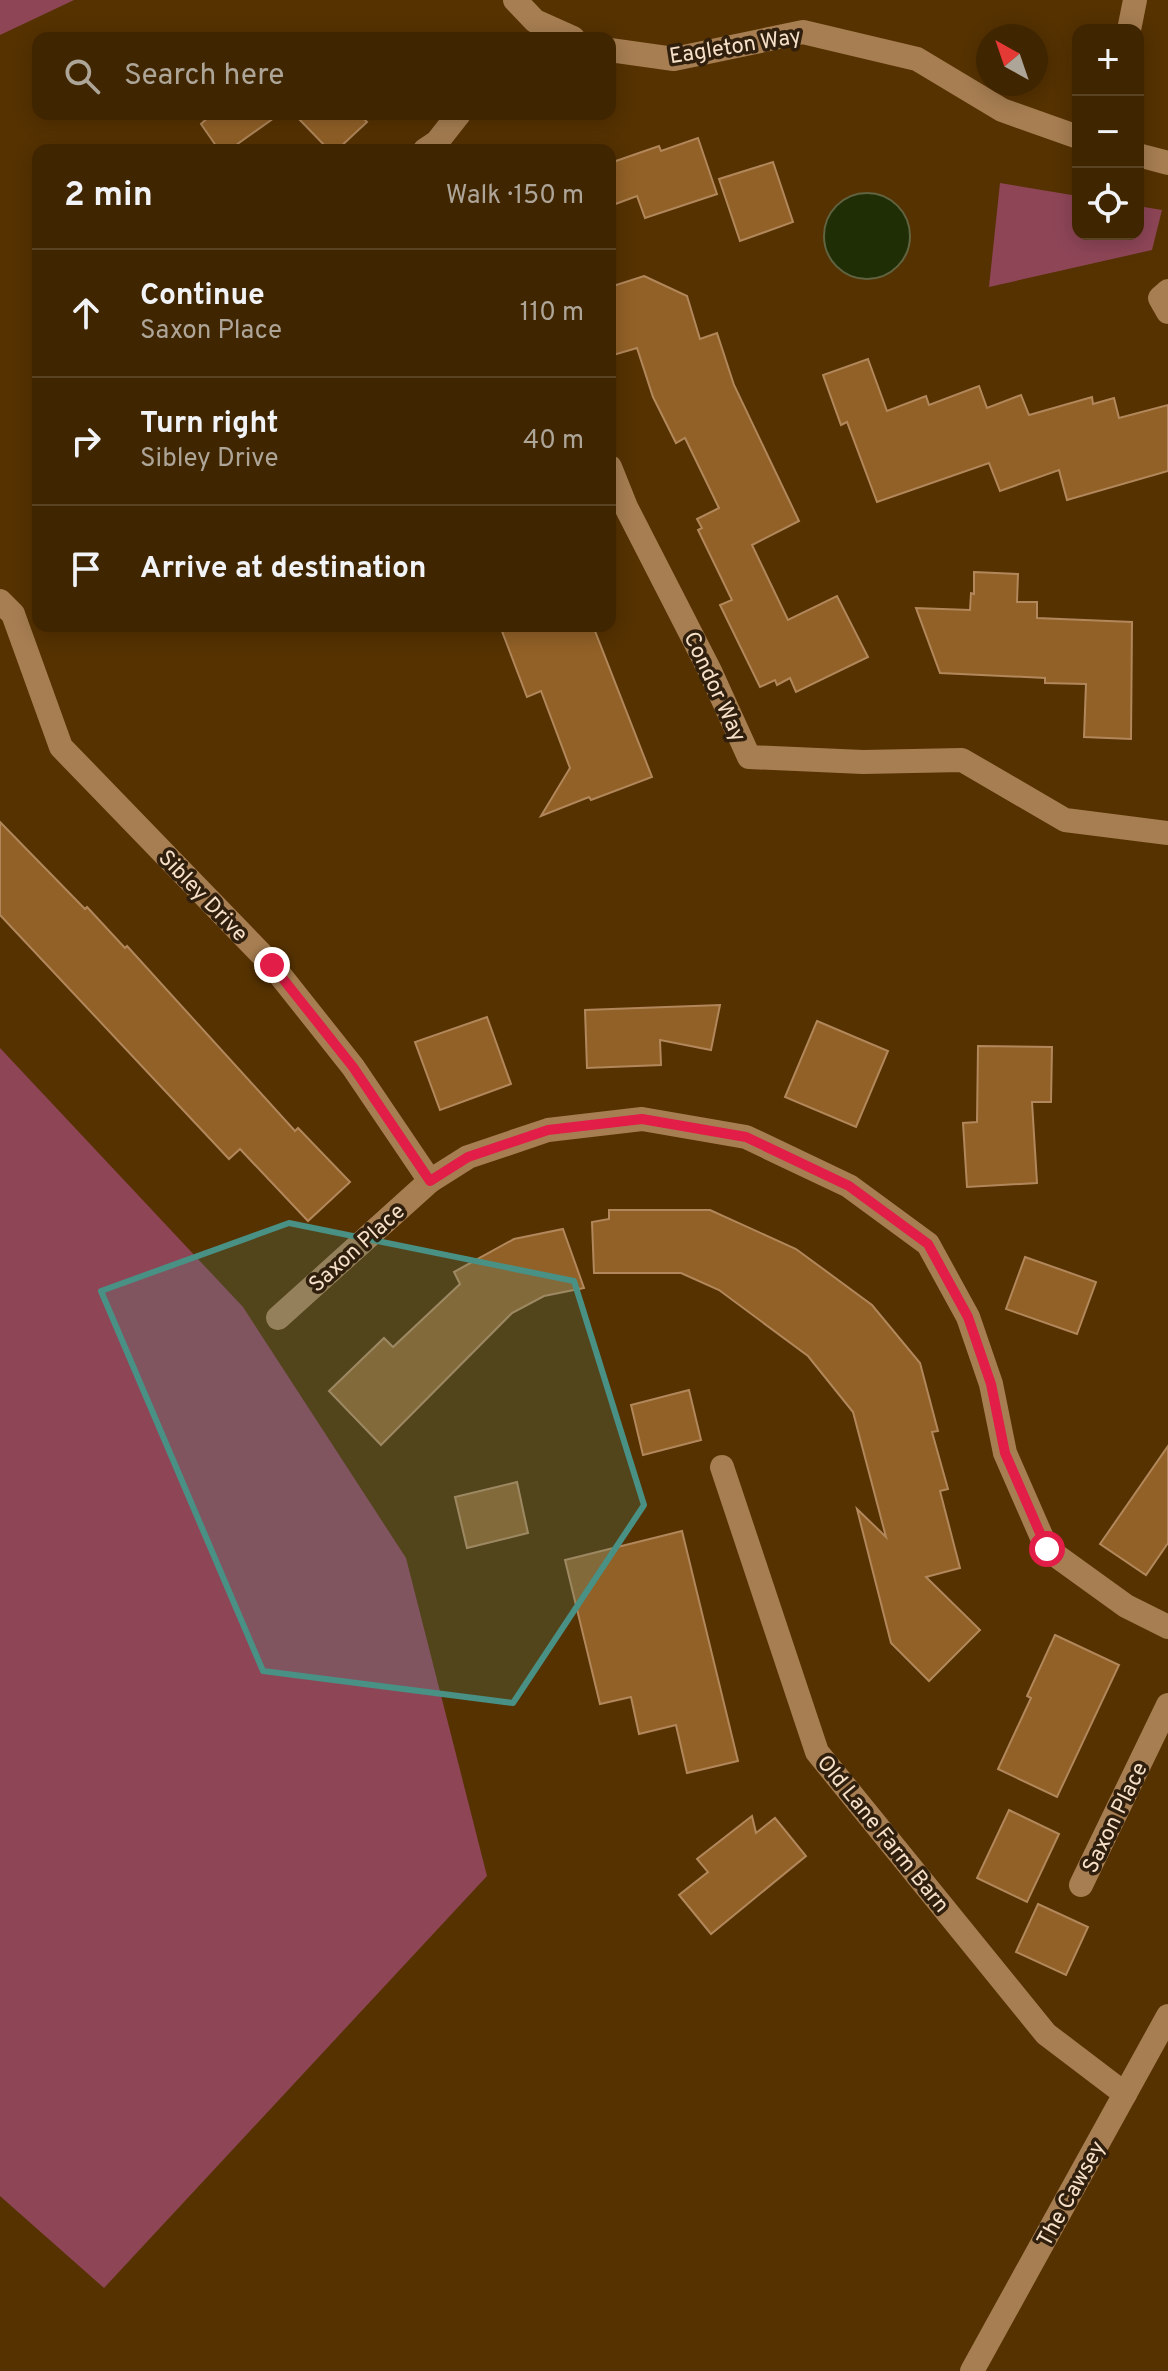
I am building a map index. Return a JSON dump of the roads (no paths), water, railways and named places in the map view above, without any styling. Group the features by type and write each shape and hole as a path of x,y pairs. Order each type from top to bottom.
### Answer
{"street":[{"path":"515,0 528,29"},
{"path":"1130,24 1135,0"},
{"name":"Eagleton Way","path":"616,51 674,59 803,32 917,59 1002,110 1072,135"},
{"path":"437,144 455,120"},
{"path":"1144,157 1168,163"},
{"path":"1168,291 1160,298 1168,312"},
{"name":"Condor Way","path":"616,482 749,757 863,762 962,760 1065,820 1168,833"},
{"name":"Sibley Drive","path":"0,601 13,614 61,747 272,965 353,1067 430,1181"},
{"name":"Saxon Place","path":"278,1318 430,1181 468,1157 548,1130 642,1119 746,1137 849,1186 928,1244 968,1317 991,1384 1005,1453 1047,1549 1126,1606 1168,1627"},
{"name":"Old Lane Farm Barn","path":"722,1467 817,1752 1046,2034 1125,2094"},
{"name":"Saxon Place","path":"1081,1885 1168,1705"},
{"name":"The Cawsey","path":"972,2371 1168,2016"}]}
